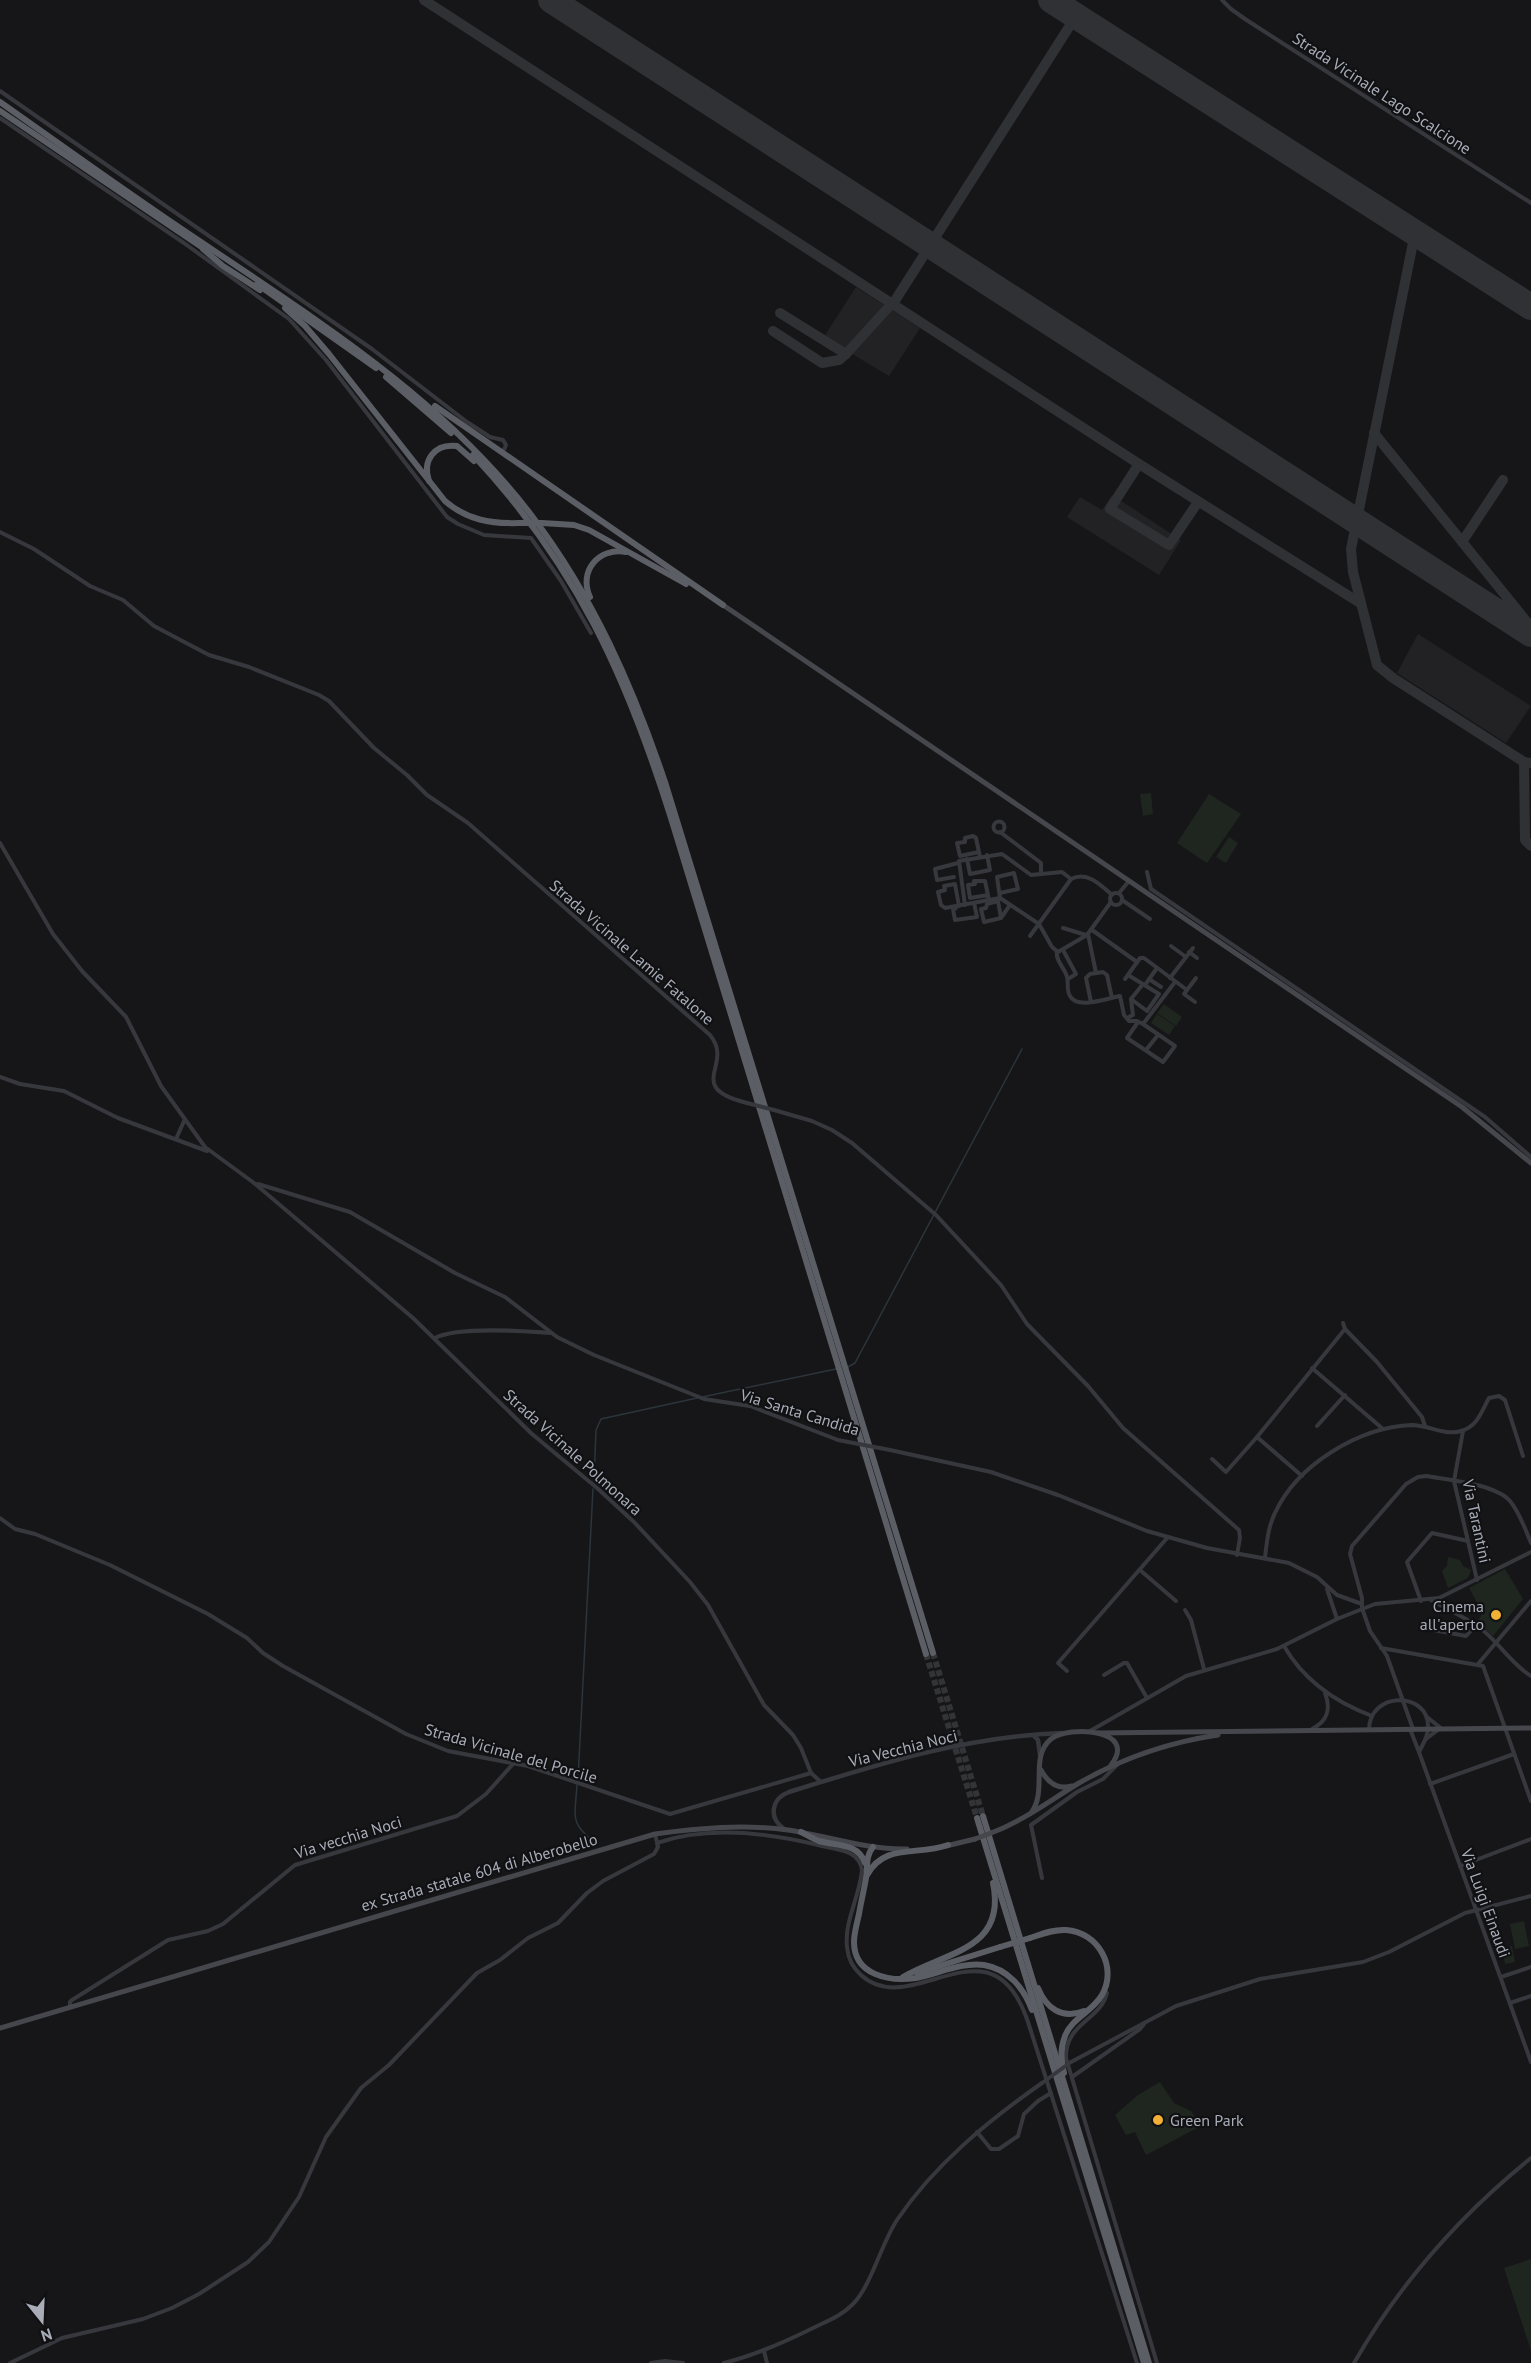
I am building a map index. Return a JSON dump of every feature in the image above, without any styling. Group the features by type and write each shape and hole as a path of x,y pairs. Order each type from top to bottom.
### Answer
{"highway":[{"path":"0,102 383,365 448,417 723,606"},
{"path":"0,111 260,286 353,351 408,394 474,456 529,520 567,576 602,636 625,686 646,742 929,1654 676,816 651,741 626,677 606,634 576,581 521,502 489,465 433,409 357,348"},
{"path":"202,248 223,266 272,298 305,326 426,483 445,501 465,515 485,522 574,525 590,530 723,606"},
{"path":"426,483 426,466 431,454 443,446 456,446 466,452 529,520"},
{"path":"626,677 621,657 586,587 588,572 599,557 615,551 625,551 638,556"},
{"path":"901,1978 968,1949 989,1926 994,1908 995,1891 984,1852 980,1817 1038,1989 1046,2004 1058,2012 1070,2014 1082,2012 1096,2002"},
{"path":"980,1829 1144,2363"},
{"path":"801,1833 818,1840 853,1848 869,1866"},
{"path":"869,1866 892,1853 928,1851 948,1845"},
{"path":"873,1847 874,1855 869,1866 854,1938 855,1950 860,1962 869,1972 881,1977 914,1978 972,1965 989,1966 1010,1977 1022,1989 1030,2003 1054,2081 1065,2104"},
{"path":"1007,1898 1149,2363"},
{"path":"901,1978 1053,1931 1066,1930 1090,1938 1101,1950 1106,1962 1107,1978 1104,1992 1071,2026 1064,2038 1061,2053 1088,2163"}],"main road":[{"path":"723,606 1462,1107 1531,1163"},
{"path":"1014,1823 1036,1806 1040,1791 1040,1755 1045,1745 1053,1737 1070,1733 1531,1728"},
{"path":"1098,1733 1111,1738 1117,1747 1118,1755 1109,1768"},
{"path":"1014,1823 1076,1785 1144,1753 1179,1743 1234,1733"},
{"path":"1040,1766 1046,1779 1055,1785 1067,1787 1076,1785"},
{"name":"ex Strada statale 604 di Alberobello","path":"0,2028 655,1834 713,1828 786,1830 873,1847 904,1849 948,1845 975,1839 1014,1823"}],"street":[{"name":"Strada Vicinale Lago Scalcione","path":"1222,0 1236,13 1531,203"},
{"path":"0,91 372,349 467,422 490,437 505,441 503,453"},
{"path":"0,118 171,234 289,319 326,360 426,483 442,511 458,524 477,533 531,538 561,581 591,633"},
{"name":"Strada Vicinale Lamie Fatalone","path":"0,532 34,549 90,586 123,600 154,626 209,655 249,667 319,695 328,701 378,752 407,775 427,795 468,823 710,1035 717,1050 713,1077 715,1087 723,1095 812,1121 832,1130 858,1148 934,1213 1001,1285 1027,1324 1088,1386 1123,1428 1239,1530 1237,1555"},
{"path":"1000,832 1004,828 1003,821 996,822 993,827 995,831 1000,832 1041,863 1041,874"},
{"path":"979,854 974,836 965,838 965,842 957,843 960,856 1002,854 1031,875 1062,872 1071,879"},
{"path":"0,843 53,934 82,971 126,1017 158,1081 211,1152"},
{"path":"954,877 937,880 935,869 967,860 979,854"},
{"path":"967,860 970,874 990,870 987,855"},
{"path":"958,863 965,904"},
{"path":"1147,872 1150,889 1485,1117 1531,1157"},
{"path":"988,898 985,881 974,881 975,884 968,885 970,898 988,898 1000,896 1018,889 1014,873 997,877 1000,896 1039,924 1052,947 1057,951 1063,950 1092,930 1112,902 1112,895"},
{"path":"1030,936 1071,879 1085,876 1094,880 1112,895"},
{"path":"1112,895 1119,893 1130,881"},
{"path":"959,906 955,884 944,886 945,890 938,892 941,905 945,908 974,904"},
{"path":"1119,893 1122,900 1150,919"},
{"path":"974,904 976,917 955,920 953,909 988,898"},
{"path":"1112,902 1117,904 1122,900"},
{"path":"1001,918 998,902 987,904 986,908 981,909 984,922 1001,918 1010,905"},
{"path":"1063,928 1087,935"},
{"path":"1092,930 1137,962"},
{"path":"1087,935 1096,973"},
{"path":"1171,946 1186,957"},
{"path":"1063,950 1076,974 1068,979"},
{"path":"1057,951 1056,956 1068,979 1068,994 1072,1000 1079,1003 1120,996 1124,1016 1129,1022 1141,1023 1175,1046 1163,1062 1127,1038 1141,1023 1191,950 1197,958"},
{"path":"1125,979 1140,958 1144,958 1187,990"},
{"path":"1127,1018 1133,1015 1131,999 1157,968"},
{"path":"1091,1002 1086,978 1096,973 1103,972 1107,975 1112,998"},
{"path":"1128,975 1159,994 1147,1011 1131,999"},
{"path":"1195,1002 1184,994 1196,978"},
{"path":"1149,979 1161,987"},
{"path":"1146,1050 1158,1035"},
{"path":"0,1077 20,1084 64,1091 118,1118 211,1152"},
{"path":"176,1139 185,1119"},
{"name":"Strada Vicinale Polmonara","path":"211,1152 254,1183 435,1338 532,1434 617,1506 690,1582 714,1614 764,1705 796,1738 811,1773 821,1782"},
{"name":"Via Santa Candida","path":"254,1183 350,1212 455,1273 505,1297 563,1341 700,1397 750,1406 838,1440 997,1474 1168,1537 1237,1555 1264,1557 1299,1566 1317,1577 1337,1595 1362,1606"},
{"path":"275,1201 279,1190"},
{"path":"1343,1323 1422,1417 1425,1426"},
{"path":"1212,1459 1226,1472 1346,1329"},
{"path":"435,1338 444,1334 474,1332 552,1333"},
{"path":"1312,1368 1384,1429"},
{"path":"1317,1426 1345,1395"},
{"path":"1264,1557 1268,1531 1281,1502 1302,1476 1354,1440 1384,1429 1413,1425 1447,1432 1463,1431 1478,1420 1489,1398 1501,1396 1505,1400 1523,1456"},
{"name":"Via Tarantini","path":"1463,1431 1454,1482 1477,1580"},
{"path":"1257,1437 1302,1476"},
{"name":"Via Luigi Einaudi","path":"1454,1482 1426,1476 1412,1480 1352,1546 1351,1557 1362,1606 1373,1639 1387,1656 1430,1784 1530,2059"},
{"path":"1454,1482 1495,1491 1508,1498 1516,1509 1531,1543"},
{"name":"Strada Vicinale del Porcile","path":"0,1518 15,1529 35,1534 110,1565 208,1614 247,1638 268,1657 406,1734 448,1751 547,1772 670,1814 811,1773"},
{"path":"1421,1601 1407,1562 1432,1533 1468,1541"},
{"path":"1067,1671 1058,1663 1168,1537"},
{"path":"1086,1733 1178,1680 1204,1669 1284,1646 1362,1606 1431,1600 1477,1580 1531,1552"},
{"path":"1140,1570 1176,1601"},
{"path":"1325,1585 1337,1619"},
{"path":"1431,1600 1476,1626 1496,1642 1522,1671 1531,1676"},
{"path":"1477,1664 1531,1601"},
{"path":"1185,1610 1191,1620 1204,1669"},
{"path":"1428,1629 1466,1636 1476,1626"},
{"path":"1284,1646 1303,1672 1323,1691 1344,1704 1372,1716"},
{"path":"1380,1647 1477,1664 1484,1668 1531,1801"},
{"path":"1104,1675 1127,1663 1147,1698"},
{"path":"1308,1730 1321,1723 1327,1715 1328,1703 1323,1691"},
{"path":"1369,1730 1372,1716 1382,1705 1402,1699 1419,1708 1441,1729 1425,1740"},
{"path":"1419,1752 1428,1729 1426,1717"},
{"name":"Via Vecchia Noci","path":"786,1830 777,1823 774,1814 776,1801 785,1793 933,1750 1028,1735 1070,1733"},
{"path":"1028,1735 1035,1736 1038,1740 1040,1755"},
{"path":"1430,1784 1514,1754"},
{"name":"Via vecchia Noci","path":"70,2007 72,2000 161,1944 176,1937 214,1929 229,1921 295,1865 457,1816 486,1794 514,1764"},
{"path":"1042,1878 1031,1825 1077,1792 1103,1779 1118,1764"},
{"path":"10,2363 62,2338 143,2319 172,2308 205,2291 248,2262 269,2242 299,2198 326,2138 356,2093 389,2065 477,1973 500,1960 528,1938 558,1923 587,1893 603,1881 654,1854 657,1851 655,1834"},
{"path":"657,1843 671,1838 712,1834 763,1835 799,1839 855,1856 861,1866 861,1875 846,1946 856,1971 871,1983 884,1987 911,1985 954,1973 974,1971 989,1974 1001,1980 1016,1994 1023,2005 1137,2363"},
{"path":"1460,1866 1531,1839"},
{"path":"724,2363 764,2351 839,2315 855,2302 890,2231 903,2212 943,2166 977,2132 1071,2062 1176,2006 1260,1979 1370,1960 1462,1915 1531,1896"},
{"path":"1500,1977 1531,1967"},
{"path":"1104,1992 1107,1995 1103,2003 1077,2028 1068,2043 1066,2058 1157,2363"},
{"path":"1510,2003 1531,1996"},
{"path":"1072,2077 1140,2029 1146,2022"},
{"path":"977,2132 991,2149 999,2149 1018,2136 1024,2114 1051,2093"},
{"path":"1354,2363 1402,2289 1448,2233 1474,2207 1531,2158"},
{"path":"764,2351 767,2363"},
{"path":"651,2363 665,2361 682,2363"}],"shaded area":[{"path":"856,287 920,328 889,376 824,337"},
{"path":"1112,495 1181,540 1159,575 1067,517 1080,497 1102,510"},
{"path":"1418,634 1531,706 1506,743 1397,673"},
{"path":"1151,793 1153,814 1143,816 1140,794"},
{"path":"1209,794 1241,814 1207,863 1177,843"},
{"path":"1229,837 1238,843 1226,863 1216,857"},
{"path":"1164,1004 1182,1017 1176,1026 1157,1013"},
{"path":"1157,1014 1175,1026 1169,1035 1151,1023"},
{"path":"1448,1557 1460,1560 1463,1566 1471,1570 1468,1578 1448,1588 1442,1571 1447,1566"},
{"path":"1505,1569 1523,1599 1493,1636 1477,1622 1482,1614 1476,1611 1479,1606 1469,1588"},
{"path":"1524,1921 1529,1946 1515,1949 1510,1924"},
{"path":"1512,1946 1515,1962 1505,1964 1502,1948"},
{"name":"Green Park","path":"1160,2082 1174,2103 1191,2111 1201,2126 1146,2155 1135,2132 1126,2135 1115,2115 1138,2095"},
{"path":"1531,2259 1531,2351 1504,2268"}],"waterway":[{"path":"848,1367 855,1363 1022,1049"},
{"path":"702,1397 836,1369"},
{"path":"594,1480 596,1430 601,1419 697,1398"},
{"path":"578,1779 593,1489"},
{"path":"577,1785 575,1813 578,1825 597,1844"}],"taxiway":[{"path":"424,0 1139,464 1360,603"},
{"path":"773,331 822,363 839,360 846,354 896,299 1076,16"},
{"path":"1415,233 1351,549 1353,572 1377,665 1393,678 1524,762 1531,763"},
{"path":"780,313 846,354"},
{"path":"1374,433 1531,627"},
{"path":"1139,464 1110,509 1169,545 1198,502"},
{"path":"1462,542 1503,480"},
{"path":"1524,762 1525,840 1531,846"}],"runway":[{"path":"551,0 1531,634"},
{"path":"1051,0 1531,307"}],"tunnel":[{"path":"933,1653 983,1816"},
{"path":"926,1654 977,1818"}],"place":[{"name":"Cinema all'aperto","path":"1496,1615"},
{"name":"Green Park","path":"1158,2120"}]}
